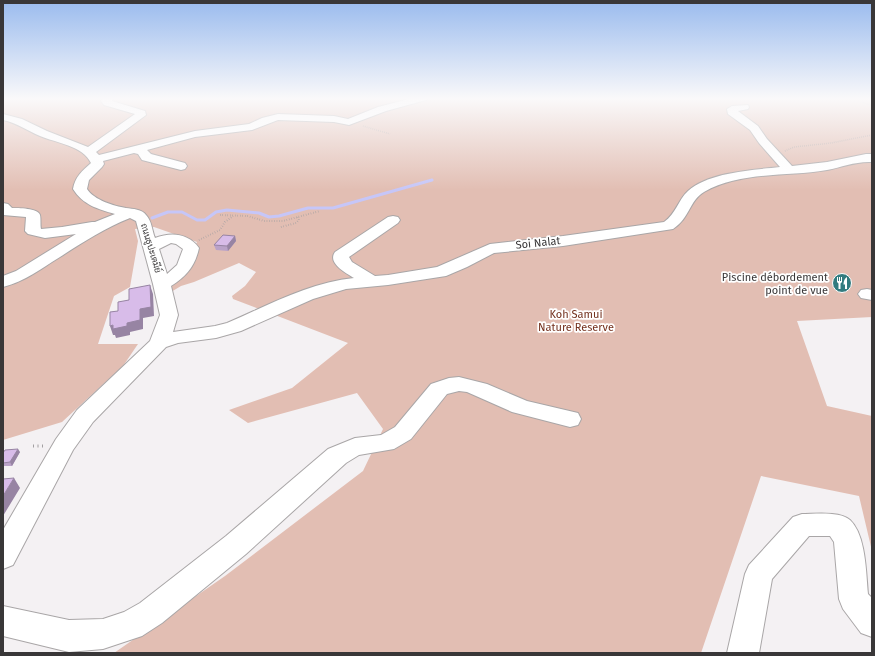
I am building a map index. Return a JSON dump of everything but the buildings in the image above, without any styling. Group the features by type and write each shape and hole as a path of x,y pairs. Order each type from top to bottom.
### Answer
{"street":[{"path":"30,129 69,142 93,156 135,150 195,134 239,129"},
{"path":"93,156 125,129"},
{"path":"754,129 763,141 786,167"},
{"path":"135,150 143,152 146,157 181,166"},
{"name":"ถนนธูปะเตมีย์","path":"93,156 98,164 81,182 80,187 84,196 94,203 131,212 140,216 143,221 162,284 169,315"},
{"name":"Soi Nalat","path":"194,334 216,332 234,327 307,295 345,284 440,272 490,249 563,241 668,226 680,218 686,201 699,189 730,178 786,167 826,166 850,159 872,158"},
{"path":"3,207 8,212 27,213 32,215 33,231 37,233 48,233 103,224"},
{"path":"3,282 22,275 53,254 103,224 131,212"},
{"path":"371,281 346,266 341,260 341,255 393,220"},
{"path":"151,247 162,240 173,238 183,240 191,248 188,263 180,273 162,284"},
{"path":"169,315 180,329 194,334"},
{"path":"159,343 169,315"},
{"path":"3,556 64,445 85,416 159,343 175,336 194,334"},
{"path":"3,621 70,636 103,634 131,625 151,613 236,545 337,456 355,447 386,443 403,433 439,389 446,385 468,385 519,407 570,419"},
{"path":"743,653 759,574 802,525 830,525 840,528 848,540 854,599 872,622"}],"path":[{"path":"374,129 390,134"},
{"path":"786,167 785,151 788,148 807,144 831,143 872,135"},
{"path":"220,214 248,216 264,221 283,221 320,210"},
{"path":"204,239 220,230 221,226 229,218 236,215"},
{"path":"281,227 296,223 299,220 298,216"}],"green space":[{"name":"Koh Samui Nature Reserve","path":"3,129 872,129 872,317 797,321 827,406 872,416 872,551 859,496 761,476 701,653 114,653 225,576 363,471 383,429 357,393 248,423 229,410 292,388 348,343 233,299 232,296 245,286 256,272 239,263 181,286 171,292 161,277 181,266 190,257 197,242 154,227 135,229 138,241 130,287 114,296 98,344 138,344 123,366 62,422 3,440"}],"waterway":[{"path":"152,218 168,212 182,212 197,220 205,220 216,212 227,210 259,213 269,217 279,216 308,208 333,208 432,180"}],"place":[{"name":"Piscine débordement point de vue","path":"842,283"}]}
